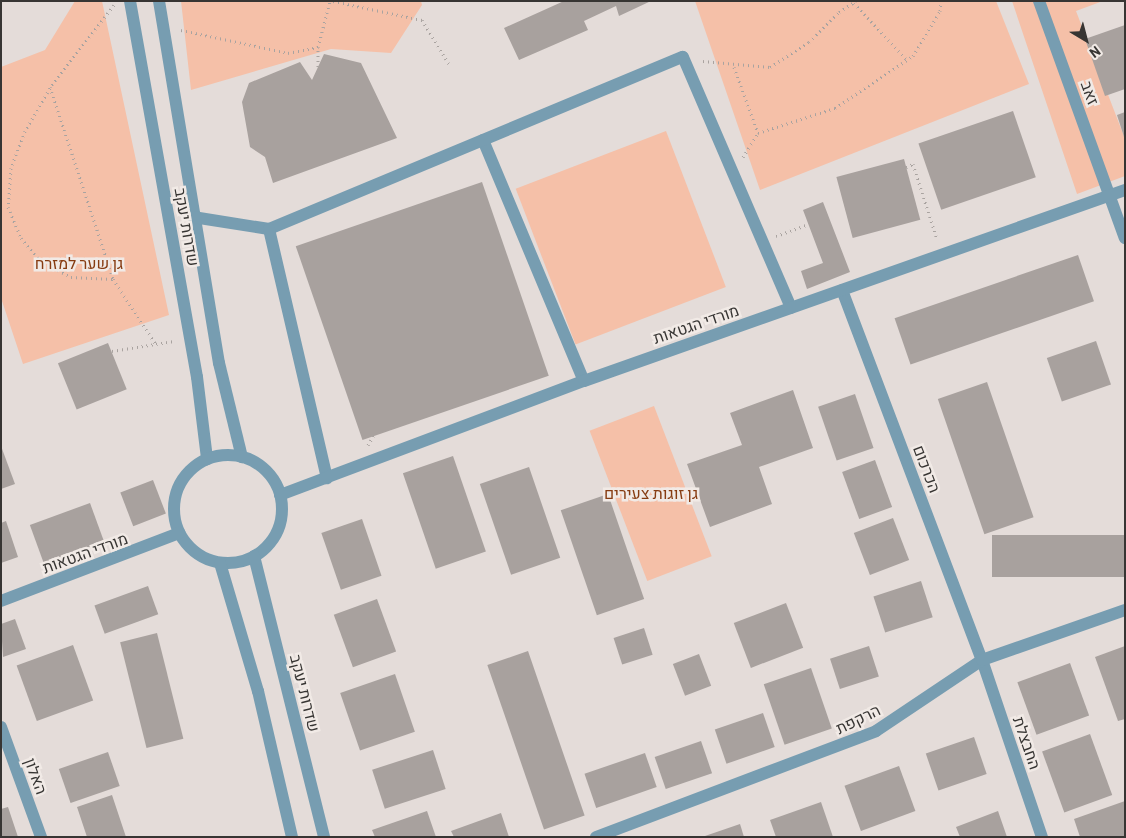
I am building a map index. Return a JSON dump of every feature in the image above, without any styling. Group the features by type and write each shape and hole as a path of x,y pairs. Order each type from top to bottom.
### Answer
{"street":[{"name":"שדרות יעקב","path":"130,1 190,339 207,459"},
{"name":"שדרות יעקב","path":"159,1 219,363 242,457"},
{"name":"זאב","path":"1039,1 1125,238"},
{"path":"194,217 269,229 683,57 791,308"},
{"path":"483,140 584,381"},
{"name":"מורדי הגטאות","path":"280,495 584,381 1125,190"},
{"path":"269,229 327,478"},
{"name":"הכרכום","path":"842,290 982,660"},
{"path":"242,457 266,471 280,495 278,530 254,556 220,563 196,552 179,533 174,516 181,482 207,459 242,457"},
{"name":"מורדי הגטאות","path":"1,601 179,533"},
{"name":"שדרות יעקב","path":"254,556 324,837"},
{"path":"220,563 258,690 292,837"},
{"name":"הרקפת","path":"596,837 876,731 982,660 1125,610"},
{"name":"החבצלת","path":"982,660 1042,837"},
{"name":"האלון","path":"1,727 41,837"}],"path":[{"path":"113,279 71,277 40,261 21,238 8,207 11,168 25,131 50,87 117,1"},
{"path":"318,67 318,47 332,1 422,20 449,64"},
{"path":"733,174 758,133 835,108 908,60 940,11 941,1"},
{"path":"683,57 734,67 770,67 810,42 855,2 908,60"},
{"path":"163,26 288,53 318,47"},
{"path":"734,67 758,133"},
{"path":"50,87 113,279 155,343"},
{"path":"906,167 913,164 942,254"},
{"path":"790,230 808,224"},
{"path":"112,351 190,339"}],"green space":[{"name":"גן שער למזרח","path":"75,1 102,1 169,315 23,364 1,298 1,67 45,50"},
{"path":"181,1 421,1 422,5 391,53 331,49 191,90"},
{"path":"695,1 996,1 1029,84 760,190"},
{"path":"1012,1 1103,1 1076,11 1125,139 1125,176 1077,194"},
{"path":"666,131 726,287 576,345 516,189"},
{"name":"גן זוגות צעירים","path":"654,406 712,556 647,581 590,431"}],"building":[{"path":"564,1 651,1 619,16 616,6 584,21 588,30 519,60 504,28"},
{"path":"1125,25 1125,89 1105,96 1085,39"},
{"path":"324,54 361,63 397,138 273,183 265,157 250,147 242,102 249,83 300,62 312,80"},
{"path":"1013,111 1036,177 941,210 918,144"},
{"path":"1125,112 1125,137 1124,137 1117,115"},
{"path":"904,159 920,220 853,238 836,177"},
{"path":"482,182 549,376 362,440 296,246"},
{"path":"823,202 850,272 807,289 801,271 823,263 803,210"},
{"path":"1078,255 1094,301 911,364 895,318"},
{"path":"1096,341 1111,384 1062,401 1047,358"},
{"path":"108,343 127,389 77,410 58,363"},
{"path":"987,382 1034,517 984,534 938,399"},
{"path":"793,390 813,448 759,467 772,504 710,527 687,464 742,445 730,413"},
{"path":"855,394 874,448 837,461 818,407"},
{"path":"1,446 15,484 1,489"},
{"path":"453,456 486,551 436,569 403,473"},
{"path":"875,460 892,507 859,519 842,472"},
{"path":"529,467 560,558 511,575 480,484"},
{"path":"153,480 166,514 133,526 120,493"},
{"path":"608,494 644,599 597,615 561,510"},
{"path":"90,503 104,542 44,563 30,525"},
{"path":"893,518 909,560 870,575 854,533"},
{"path":"362,519 382,576 341,590 321,533"},
{"path":"6,521 18,557 1,563 1,523"},
{"path":"992,535 1125,535 1125,577 992,577"},
{"path":"921,581 933,617 885,633 873,596"},
{"path":"148,586 158,614 105,634 94,605"},
{"path":"377,599 396,652 353,667 334,615"},
{"path":"786,603 803,648 751,668 734,623"},
{"path":"15,619 26,649 3,657 1,624"},
{"path":"644,628 653,655 622,665 614,638"},
{"path":"157,633 183,739 146,748 120,642"},
{"path":"73,645 93,700 37,721 17,666"},
{"path":"869,646 879,676 840,689 830,659"},
{"path":"1125,646 1125,719 1118,721 1095,657"},
{"path":"528,651 585,816 544,830 487,665"},
{"path":"699,654 711,686 685,696 673,664"},
{"path":"1070,663 1089,716 1037,735 1017,682"},
{"path":"811,668 832,729 785,745 764,684"},
{"path":"395,674 415,732 360,751 340,693"},
{"path":"763,713 775,747 726,764 715,730"},
{"path":"1090,734 1112,795 1064,813 1042,751"},
{"path":"974,737 987,774 938,790 926,754"},
{"path":"701,741 712,773 666,789 655,757"},
{"path":"433,750 446,789 385,809 372,770"},
{"path":"108,752 120,786 71,803 59,769"},
{"path":"645,753 657,787 596,808 584,774"},
{"path":"899,766 915,811 861,831 844,786"},
{"path":"112,795 126,837 87,837 77,807"},
{"path":"1125,801 1125,837 1080,837 1074,819"},
{"path":"821,802 833,837 776,837 770,820"},
{"path":"8,807 18,837 1,837 1,809"},
{"path":"427,811 436,837 375,837 372,830"},
{"path":"998,811 1007,837 960,837 956,827"},
{"path":"501,813 509,837 454,837 451,831"},
{"path":"740,824 744,837 705,837 705,836"}]}
